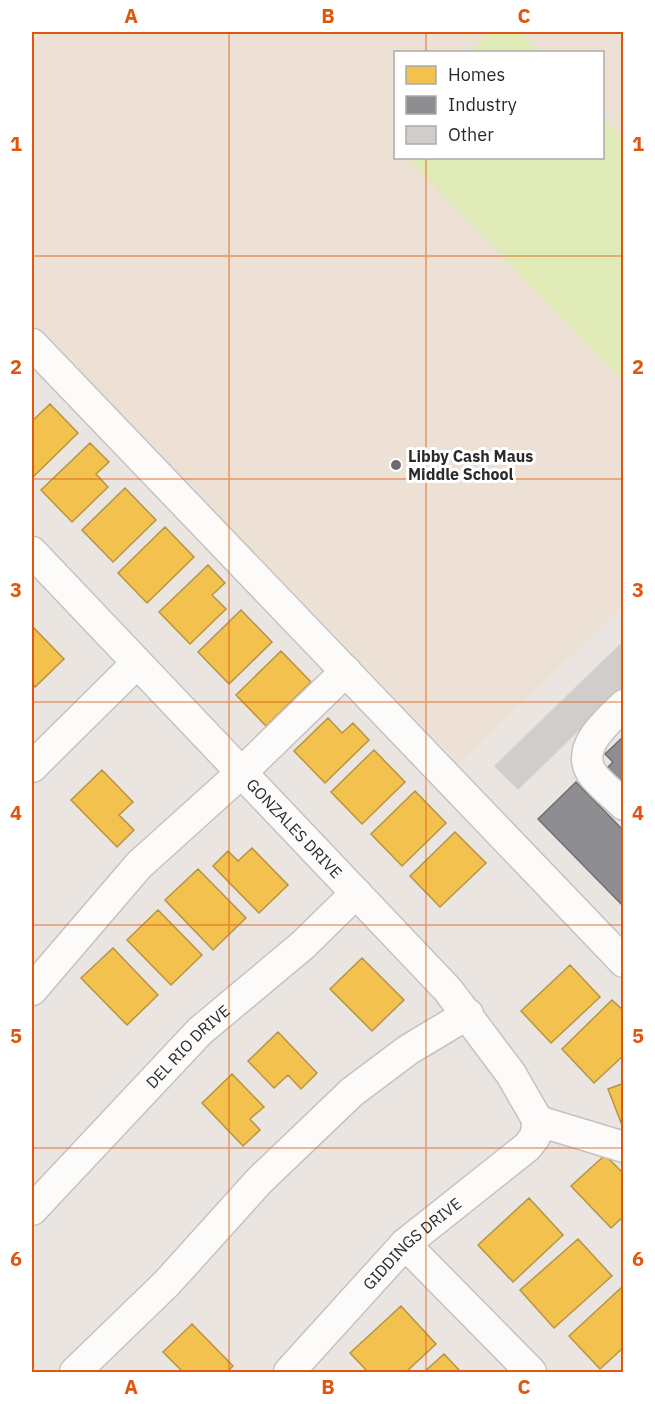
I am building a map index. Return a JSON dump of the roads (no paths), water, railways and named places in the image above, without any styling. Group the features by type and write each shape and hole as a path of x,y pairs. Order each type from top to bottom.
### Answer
{"street":[{"path":"32,344 624,962"},
{"name":"GONZALES DRIVE","path":"33,556 448,990 511,1074 533,1108 538,1121"},
{"path":"32,767 46,750 137,663"},
{"path":"32,990 139,865 241,773 346,671"},
{"path":"624,705 596,733 587,756 590,771 624,805"},
{"name":"DEL RIO DRIVE","path":"32,1210 200,1031 303,945 356,893"},
{"path":"75,1372 167,1283 259,1181 344,1099 381,1068 468,1014"},
{"path":"538,1121 624,1147"},
{"name":"GIDDINGS DRIVE","path":"301,1369 405,1244 527,1147 535,1137 538,1121"},
{"path":"405,1244 531,1372"}],"place":[{"name":"Libby Cash Maus Middle School","path":"396,465"}]}
